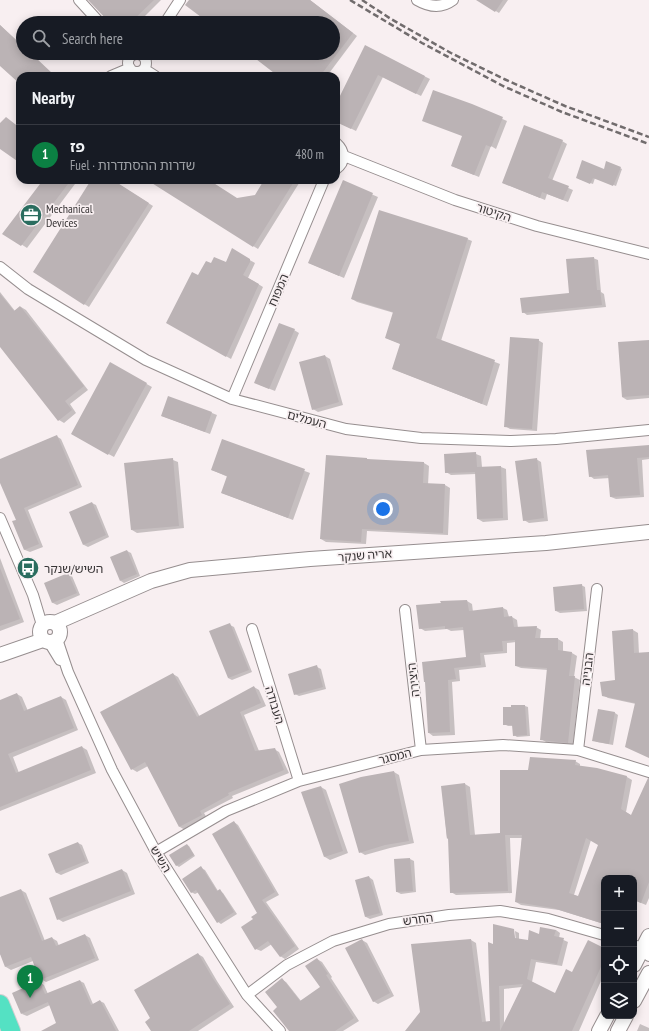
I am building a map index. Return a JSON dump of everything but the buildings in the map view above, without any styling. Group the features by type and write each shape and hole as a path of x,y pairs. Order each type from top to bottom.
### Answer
{"highway":[{"path":"0,1004 11,1031"}],"street":[{"path":"79,0 94,16"},
{"path":"170,16 180,0"},
{"path":"417,0 433,6 446,5 453,0"},
{"path":"128,60 130,68 135,72 139,72 144,69 146,64 145,60"},
{"path":"121,72 130,68"},
{"path":"144,69 149,72"},
{"path":"340,148 343,151 344,156 340,166"},
{"name":"הקיטור","path":"344,156 455,200 536,226 649,254"},
{"name":"המפוח","path":"232,399 322,184"},
{"name":"העמלים","path":"0,267 28,289 146,360 232,399 346,429 421,438 511,441 649,430"},
{"name":"השיש","path":"0,518 112,770 156,852 247,995 280,1031"},
{"name":"אריה שנקר","path":"0,655 50,632 87,609 151,581 190,570 310,559 546,543 649,532"},
{"name":"הבנייה","path":"578,750 597,589"},
{"name":"היצירה","path":"404,610 421,750"},
{"name":"העבודה","path":"252,629 299,781"},
{"name":"המסגר","path":"156,852 226,812 299,781 421,750 503,745 578,750 649,772"},
{"name":"החרש","path":"247,995 287,965 333,941 389,924 449,915 500,911 548,919 601,934"},
{"path":"637,959 649,936"},
{"path":"637,995 649,973"},
{"path":"598,1031 604,1019"},
{"path":"618,1031 624,1019"}],"railway":[{"path":"350,0 422,43 503,86 562,112 649,144"},
{"path":"362,0 391,19 451,53 504,79 565,106 649,137"}],"place":[{"name":"Mechanical Devices","path":"31,215"},
{"name":"השיש/שנקר","path":"28,568"},
{"name":"פז","path":"30,998"}]}
